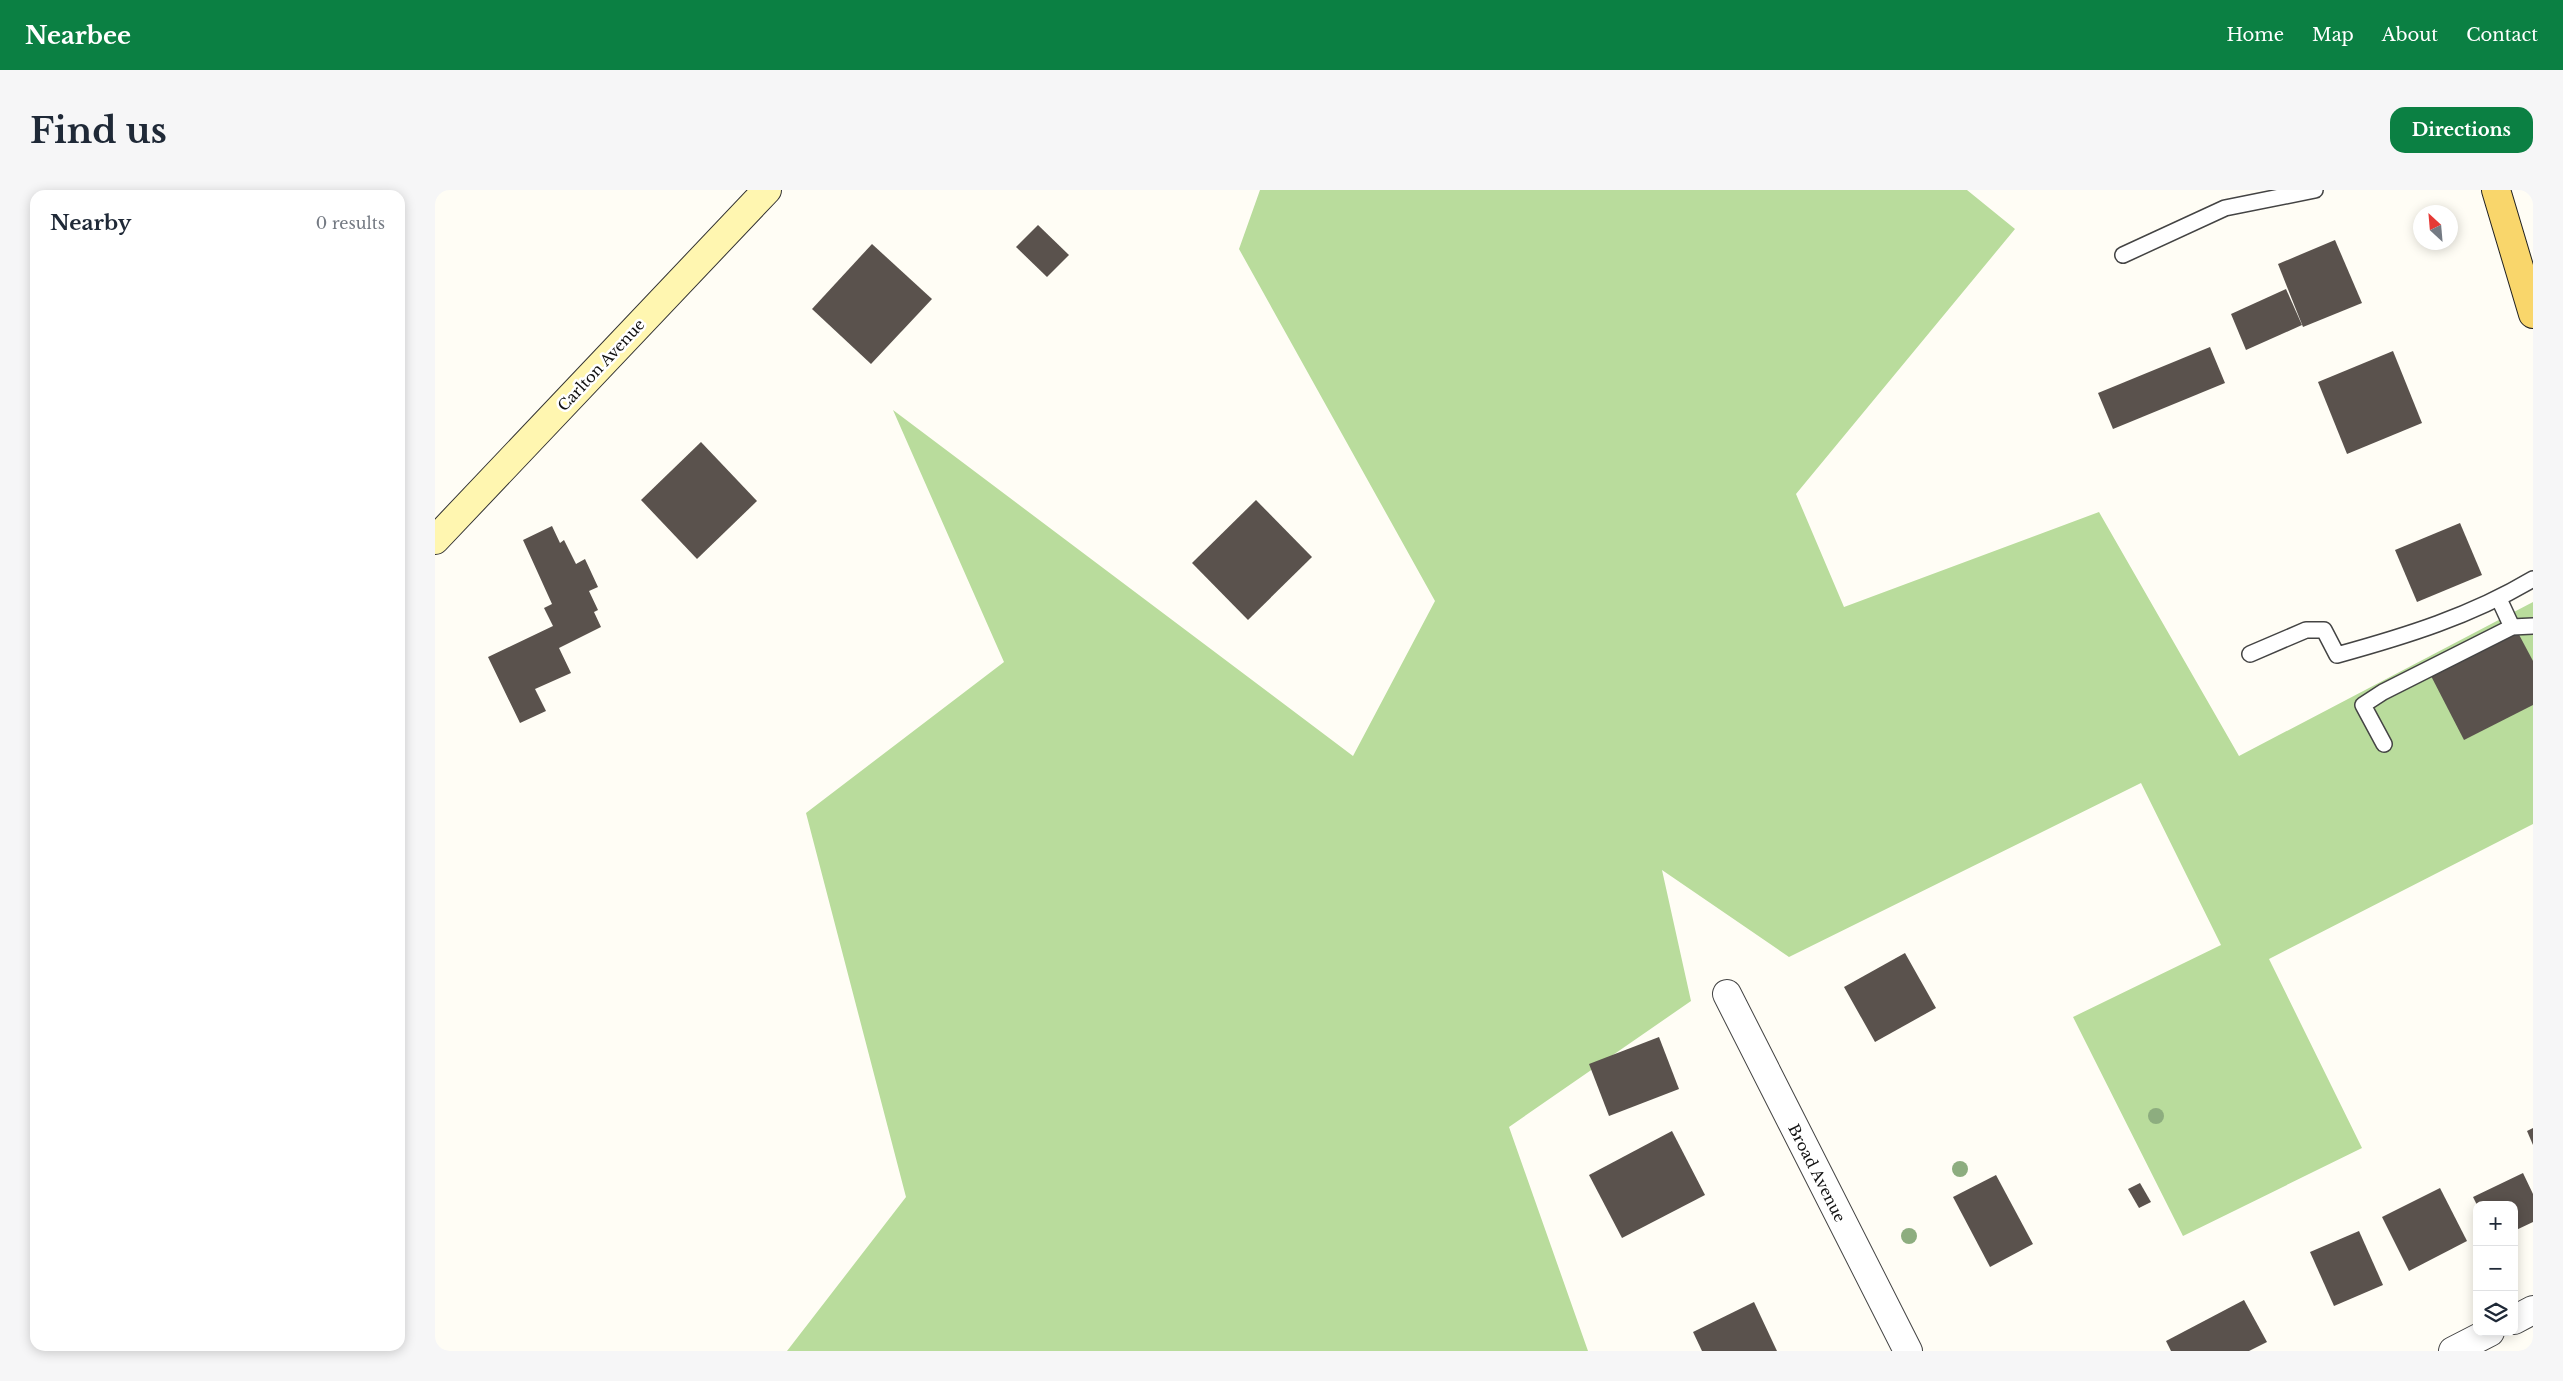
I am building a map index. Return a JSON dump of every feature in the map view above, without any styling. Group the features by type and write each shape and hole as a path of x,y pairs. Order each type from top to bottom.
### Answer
{"main road":[{"path":"2496,190 2533,314"}],"street":[{"name":"Carlton Avenue","path":"435,540 767,190"},
{"name":"Broad Avenue","path":"1727,994 1907,1351"},
{"path":"2518,1318 2533,1310"},
{"path":"2453,1351 2482,1336"}],"lane":[{"path":"2123,255 2225,208 2315,190"},
{"path":"2250,654 2306,630 2324,630 2337,655 2411,635 2499,599 2533,579"},
{"path":"2499,599 2512,627"},
{"path":"2384,744 2363,705 2383,692 2512,627 2533,626"}],"green space":[{"path":"1260,190 1967,190 2015,229 1796,494 1844,607 2099,512 2239,756 2533,602 2533,824 2269,959 2362,1148 2183,1236 2073,1017 2221,945 2141,783 1789,957 1662,870 1691,1001 1509,1127 1588,1351 787,1351 906,1197 806,813 1004,662 893,410 1353,756 1435,601 1239,249"}],"building":[{"path":"1038,225 1069,255 1047,277 1016,247"},
{"path":"2335,240 2362,303 2303,327 2278,264"},
{"path":"872,244 932,299 871,364 812,309"},
{"path":"2286,289 2302,325 2246,350 2231,314"},
{"path":"2210,347 2225,383 2113,429 2098,393"},
{"path":"2393,351 2422,423 2347,454 2318,382"},
{"path":"701,442 757,501 697,559 641,500"},
{"path":"1256,500 1312,557 1248,620 1192,563"},
{"path":"2460,523 2482,575 2417,602 2395,550"},
{"path":"552,526 560,543 564,540 576,564 585,559 598,587 589,591 598,610 594,612 601,627 559,648 571,673 535,689 546,711 520,723 488,657 553,626 544,608 552,604 523,540"},
{"path":"2516,629 2533,661 2533,705 2464,740 2430,674"},
{"path":"1905,953 1936,1008 1875,1042 1844,987"},
{"path":"1659,1037 1679,1089 1609,1116 1589,1064"},
{"path":"2533,1128 2533,1145 2527,1131"},
{"path":"1672,1131 1705,1195 1622,1238 1589,1175"},
{"path":"2523,1173 2533,1194 2533,1222 2518,1229 2518,1201 2475,1201 2473,1197"},
{"path":"1996,1175 2033,1244 1990,1267 1953,1197"},
{"path":"2140,1183 2151,1202 2139,1208 2128,1189"},
{"path":"2440,1188 2467,1241 2409,1271 2382,1217"},
{"path":"2359,1231 2383,1285 2334,1306 2310,1252"},
{"path":"2244,1300 2267,1342 2249,1351 2171,1351 2166,1341"},
{"path":"1754,1302 1777,1351 1702,1351 1693,1332"}]}
